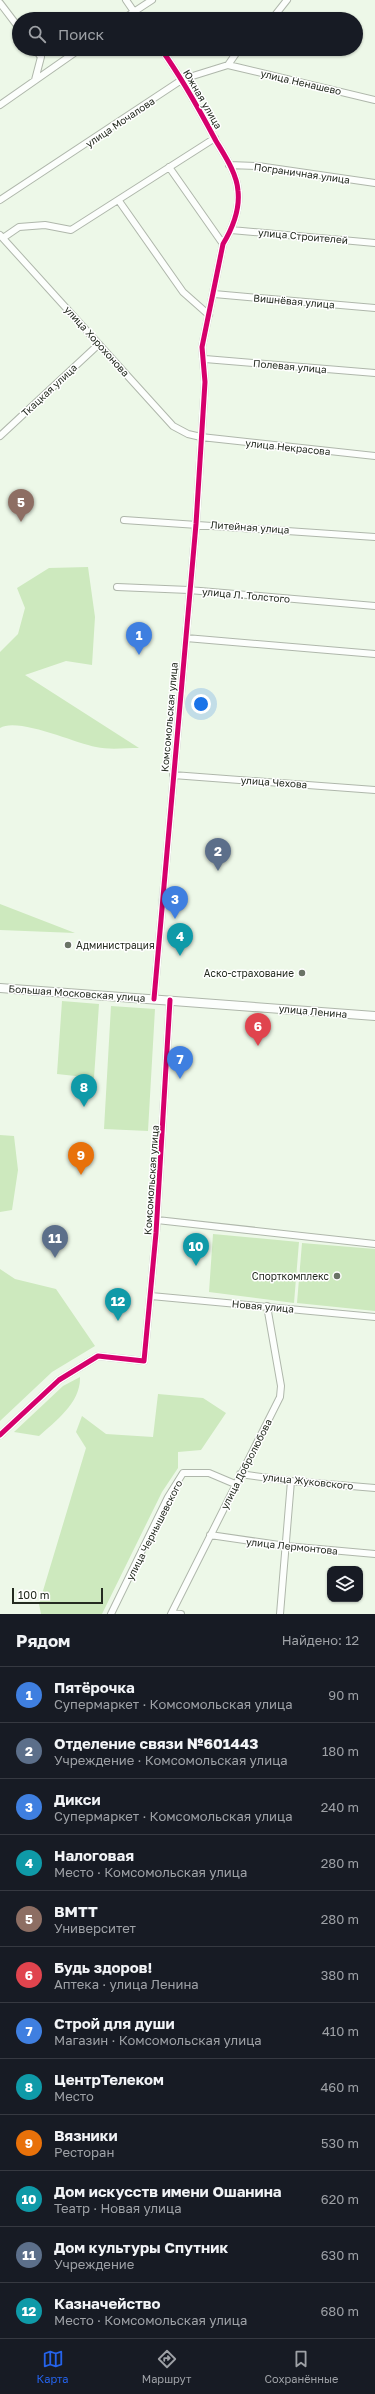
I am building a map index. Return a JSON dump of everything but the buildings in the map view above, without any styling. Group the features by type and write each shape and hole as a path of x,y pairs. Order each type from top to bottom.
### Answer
{"main road":[{"name":"Большая Московская улица","path":"0,988 154,999"},
{"name":"улица Ленина","path":"154,999 375,1016"}],"street":[{"path":"126,0 133,12 152,0"},
{"path":"278,12 287,0"},
{"path":"0,3 12,19"},
{"path":"35,80 41,58 40,56"},
{"path":"0,105 70,56"},
{"name":"Южная улица","path":"165,56 183,79 215,138 229,164 238,190 231,230 223,244 214,294"},
{"path":"228,65 234,56"},
{"name":"улица Мочалова","path":"0,200 183,79 228,65"},
{"name":"улица Ненашево","path":"228,65 375,100"},
{"path":"1,236 19,227 45,225 71,230 119,201 215,138"},
{"name":"Пограничная улица","path":"229,164 258,166 375,183"},
{"path":"169,167 223,244"},
{"path":"119,201 183,292 209,315"},
{"name":"улица Строителей","path":"231,230 375,243"},
{"name":"улица Хорохонова","path":"1,236 172,426 188,434 201,437"},
{"name":"Комсомольская улица","path":"154,999 196,524 205,359 202,347 214,294"},
{"name":"Вишнёвая улица","path":"214,294 375,308"},
{"name":"Ткацкая улица","path":"0,436 99,344"},
{"name":"Полевая улица","path":"205,359 375,374"},
{"name":"улица Некрасова","path":"201,437 375,456"},
{"name":"Литейная улица","path":"124,520 375,537"},
{"name":"улица Л. Толстого","path":"117,587 189,590 375,606"},
{"path":"186,638 375,654"},
{"name":"улица Чехова","path":"173,775 375,790"},
{"name":"Комсомольская улица","path":"0,1435 59,1380 98,1356 144,1361 157,1220 170,1000"},
{"path":"157,1220 375,1244"},
{"name":"Новая улица","path":"151,1296 375,1316"},
{"name":"улица Добролюбова","path":"171,1614 280,1397 281,1386 267,1306"},
{"name":"улица Чернышевского","path":"111,1614 168,1497 184,1473 209,1473 235,1484"},
{"name":"улица Жуковского","path":"240,1474 291,1481 375,1488"},
{"path":"280,1614 291,1481"},
{"name":"улица Лермонтова","path":"210,1535 286,1546 375,1554"},
{"path":"171,1614 181,1614"}],"green space":[{"path":"88,567 95,617 92,665 66,661 25,675 139,748 101,748 86,745 32,728 8,725 0,728 0,652 18,634 25,608 17,588 49,568"},
{"path":"0,904 75,933 0,930"},
{"path":"62,1001 99,1004 94,1078 57,1074"},
{"path":"111,1006 155,1009 148,1131 104,1129"},
{"path":"0,1135 14,1136 18,1170 12,1210 0,1212"},
{"path":"213,1234 299,1242 294,1303 209,1292"},
{"name":"Спорткомплекс","path":"302,1243 375,1249 375,1311 297,1303"},
{"path":"0,1269 15,1279 56,1289 95,1346 52,1372 0,1421"},
{"path":"80,1377 79,1386 72,1403 60,1417 39,1436 14,1432 63,1386"},
{"path":"158,1394 203,1398 226,1413 201,1450 178,1452 178,1468 162,1492 102,1614 41,1614 39,1604 86,1448 76,1432 82,1416 106,1434 153,1437"}],"cycle path":[{"path":"154,999 196,524 205,382 202,347 223,244 235,219 238,205 237,185 230,165 190,94 166,56"},
{"path":"0,1435 59,1380 98,1356 144,1361 156,1233 170,1000"}],"place":[{"name":"ВМТТ","path":"21,522"},
{"name":"Пятёрочка","path":"139,655"},
{"name":"Отделение связи №601443","path":"218,871"},
{"name":"Дикси","path":"175,919"},
{"name":"Администрация","path":"68,945"},
{"name":"Налоговая","path":"180,956"},
{"name":"Аско-страхование","path":"302,973"},
{"name":"Будь здоров!","path":"258,1046"},
{"name":"Строй для души","path":"180,1079"},
{"name":"ЦентрТелеком","path":"84,1107"},
{"name":"Вязники","path":"81,1175"},
{"name":"Дом культуры Спутник","path":"55,1258"},
{"name":"Дом искусств имени Ошанина","path":"196,1266"},
{"name":"Спорткомплекс","path":"337,1276"},
{"name":"Казначейство","path":"118,1321"}]}
